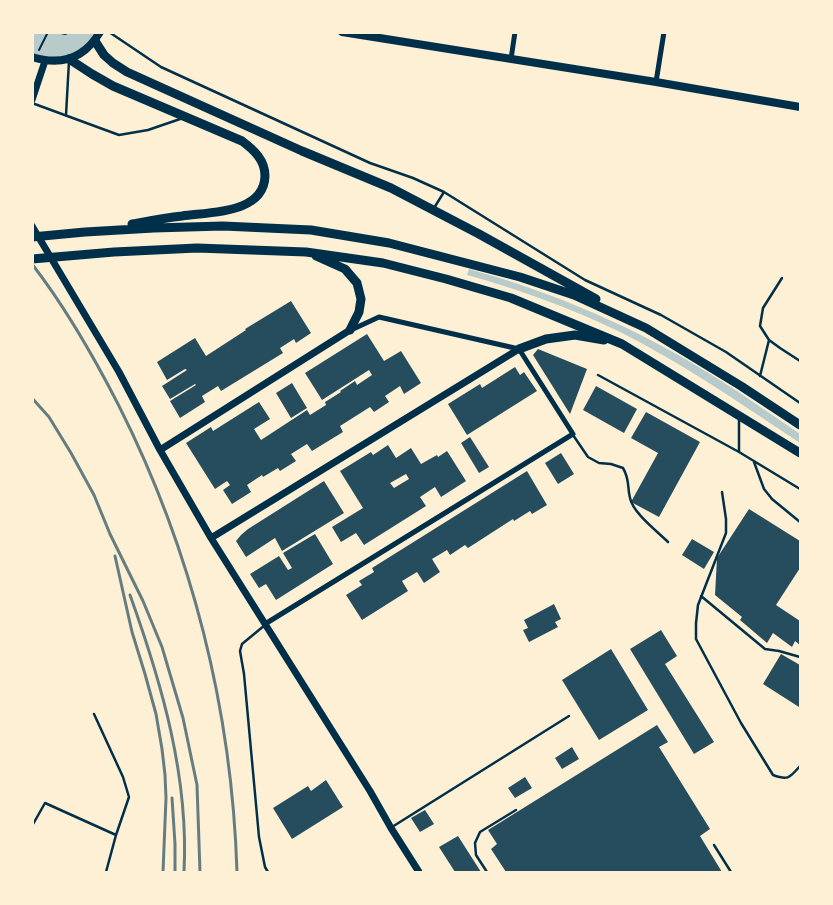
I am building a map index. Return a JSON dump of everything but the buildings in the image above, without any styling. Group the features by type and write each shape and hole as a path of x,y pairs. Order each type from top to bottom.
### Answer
{"highway":[{"path":"97,36 104,55 127,72 302,151 391,188 433,210 646,328 741,386 800,426"},
{"path":"69,59 113,86 242,142 256,153 265,175 260,192 241,207 85,232"},
{"path":"32,238 85,232 197,226 311,230 389,243 529,280 574,295 646,328"},
{"path":"32,259 197,248 306,252 383,263 511,298 622,344 800,453"},
{"path":"306,252 345,269 357,283 361,299 359,312 350,330"},
{"path":"519,349 546,339 575,335 622,344"}],"main road":[{"path":"342,32 800,106"},
{"path":"32,58 44,57 57,61 69,59 87,49 97,36"}],"street":[{"path":"511,59 515,32"},
{"path":"656,82 664,32"},
{"path":"32,102 44,57"},
{"path":"32,226 118,372 211,538 419,872"},
{"path":"160,450 350,330 379,317 519,349 572,434 265,624"},
{"path":"211,538 519,349"}],"lane":[{"path":"108,32 160,67 370,163 413,178 444,192 585,280 660,315 726,352 800,403"},
{"path":"66,115 69,59"},
{"path":"32,102 120,135 148,130 186,118"},
{"path":"433,210 444,192"},
{"path":"782,278 763,308 760,326 769,340 800,361"},
{"path":"760,376 769,340"},
{"path":"598,375 739,452 800,489"},
{"path":"739,416 739,452"},
{"path":"572,434 588,457 599,463 623,468 627,476 630,500 640,516 668,542"},
{"path":"754,462 764,489 772,499 800,522"},
{"path":"722,492 726,533 698,605 696,639 741,723 773,775 782,779 790,777 800,766"},
{"path":"701,596 765,649 800,657"},
{"path":"265,624 242,644 240,651 244,674 259,837 268,872"},
{"path":"94,714 123,777 129,797 106,872"},
{"path":"391,828 570,716"},
{"path":"32,826 46,803 116,835"},
{"path":"487,872 476,855 475,843 480,832 516,810"},
{"path":"714,845 731,872"}],"path":[{"path":"44,57 38,52 48,32"},
{"path":"57,32 65,34 70,32"}],"shaded area":[{"path":"32,33 100,33 95,41 69,59 33,57"},
{"path":"469,269 565,301 657,343 726,384 800,434 800,443 703,380 643,344 601,323 557,305 467,275"}],"railway":[{"path":"32,264 79,333 100,369 145,461 168,517 187,574 217,692 227,751 237,872"},
{"path":"32,398 49,417 94,495 162,647 183,718 197,785 200,872"},
{"path":"115,556 132,632 156,714 162,749 166,798 163,872"},
{"path":"130,595 153,662 178,766 184,836 184,872"},
{"path":"172,798 175,872"}]}
